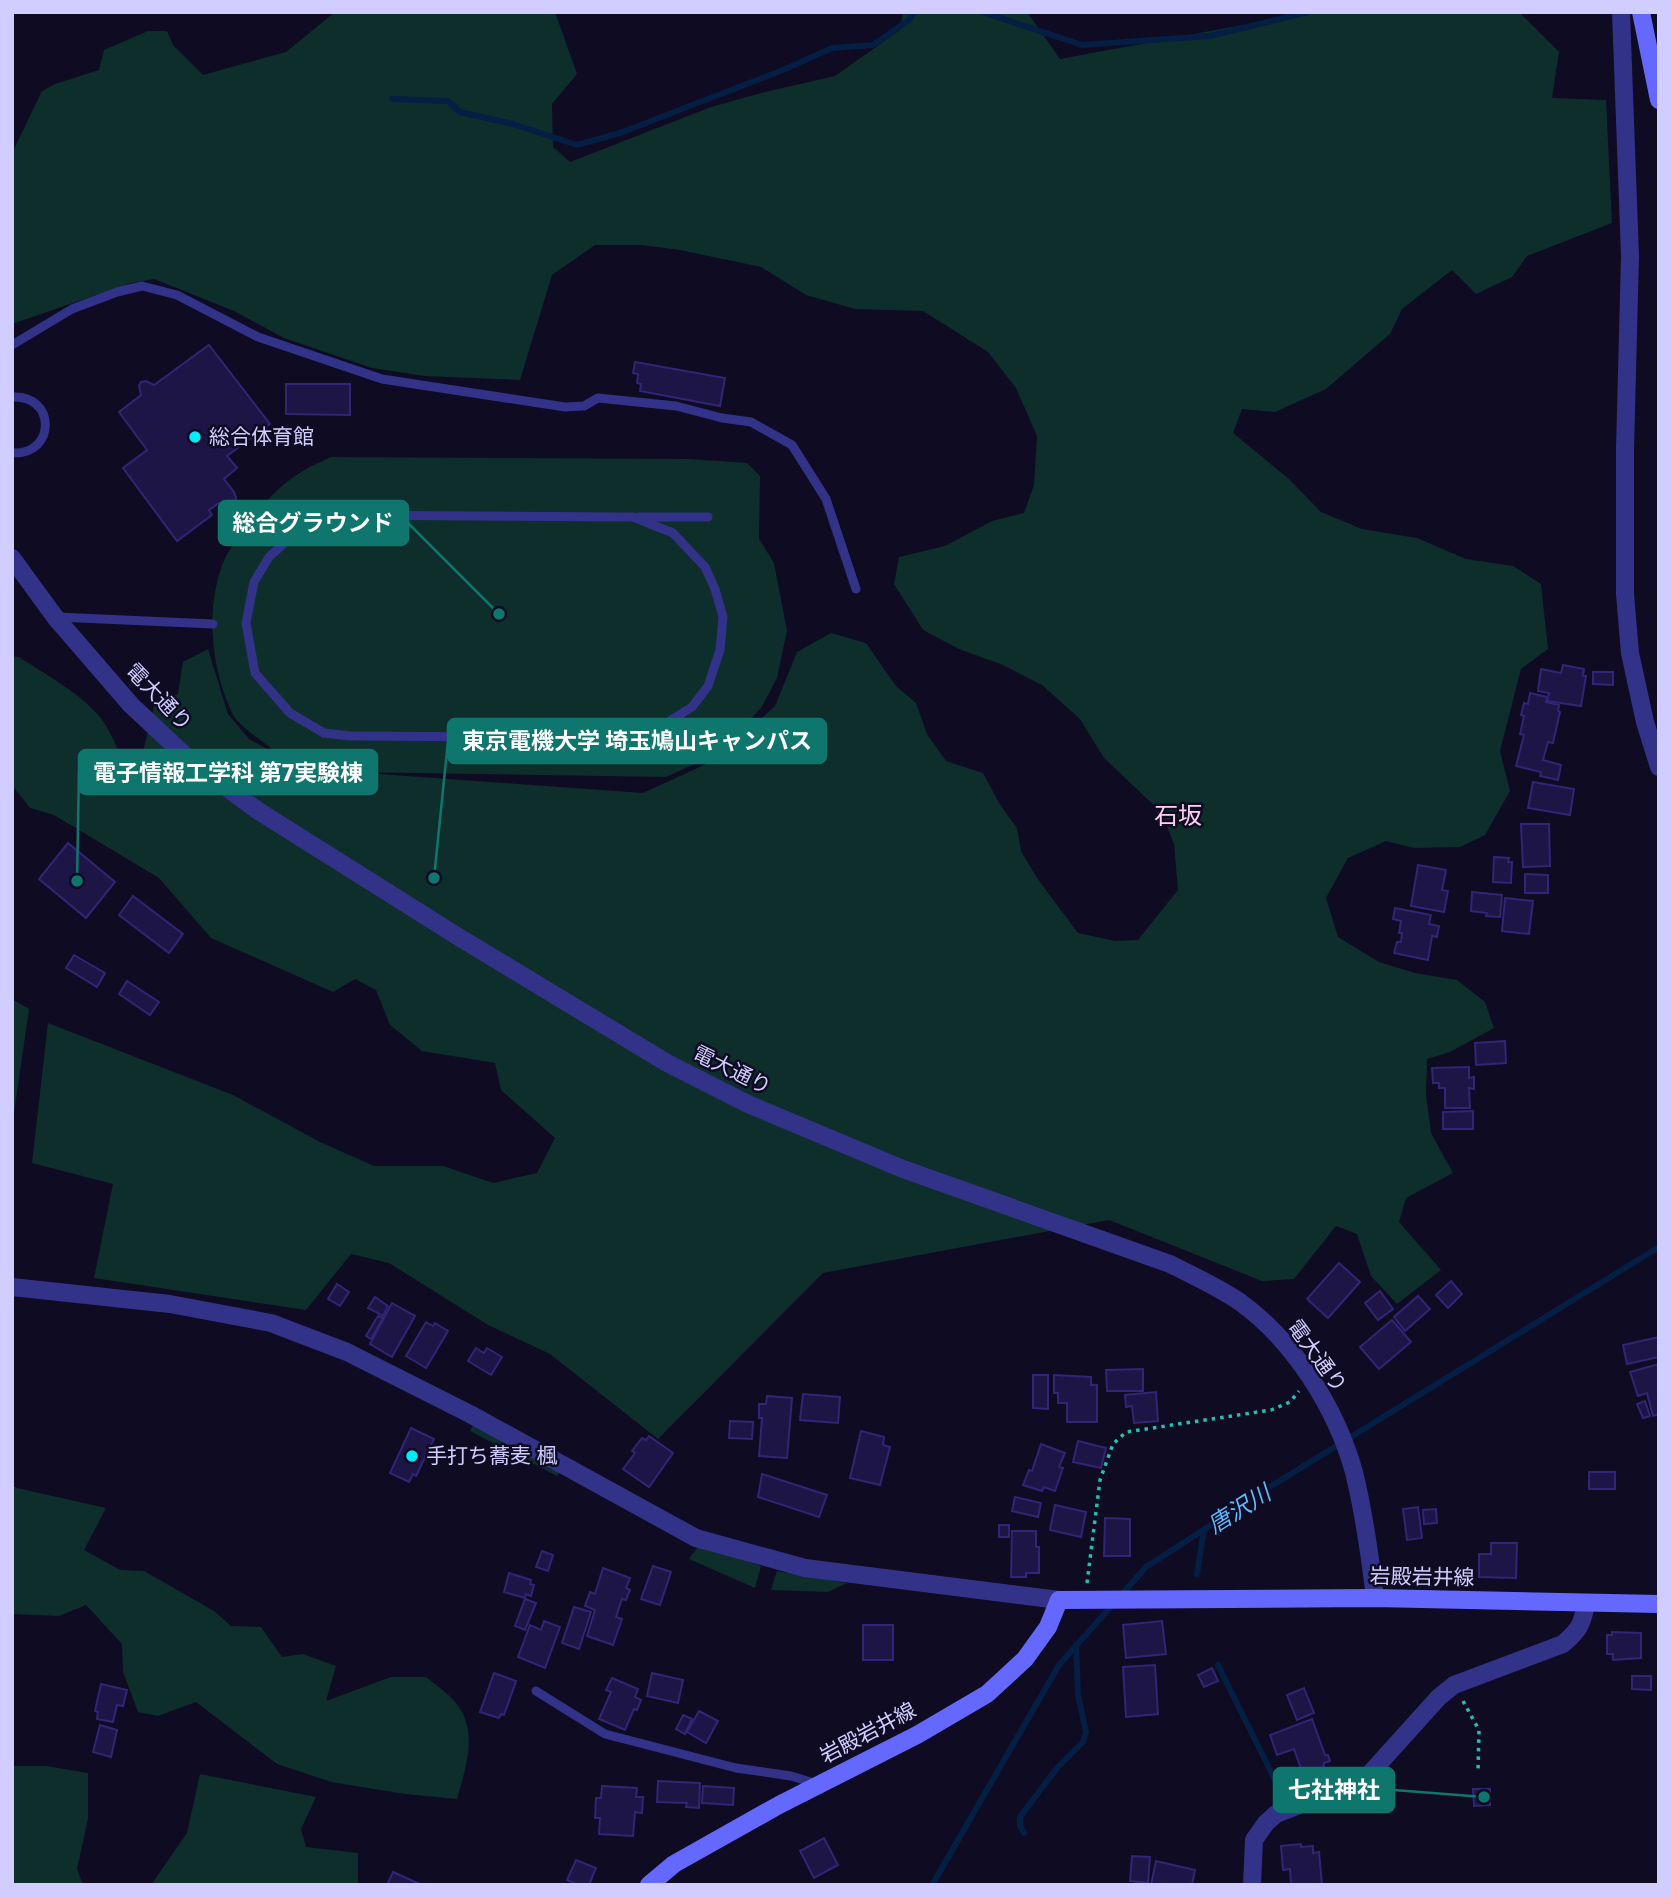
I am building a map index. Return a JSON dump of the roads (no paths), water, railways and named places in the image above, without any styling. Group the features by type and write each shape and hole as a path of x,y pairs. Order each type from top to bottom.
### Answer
{"main road":[{"path":"1641,12 1659,100"},
{"name":"岩殿岩井線","path":"649,1885 674,1864 917,1735 987,1694 1025,1659 1048,1627 1059,1600 1375,1598 1659,1604"}],"street":[{"path":"1621,12 1630,256 1625,436 1625,594 1630,653 1659,768"},
{"name":"電大通り","path":"12,558 55,617 131,705 192,762 296,835 457,936 667,1063 750,1105 902,1169 1127,1248 1207,1282 1241,1303 1278,1336 1311,1380 1335,1422 1353,1470 1364,1519 1375,1598"},
{"path":"12,1287 170,1304 271,1323 359,1358 470,1414 696,1538 805,1568 1059,1600"},
{"path":"1252,1885 1254,1840 1276,1814 1365,1779 1439,1697 1454,1685 1563,1644 1578,1632 1586,1604"}],"lane":[{"path":"12,345 72,309 117,292 142,286 177,295 258,337 383,379 565,407 584,406 598,398 627,400 676,406 722,418 751,422 792,445 799,456 826,499 856,589"},
{"path":"12,397 30,399 38,405 46,423 45,433 33,449 12,453"},
{"path":"277,514 708,517"},
{"path":"335,515 300,528 269,557 254,582 246,623 256,673 290,713 324,733 351,736 642,738 692,707 708,686 720,650 723,617 705,567 673,533 633,517"},
{"path":"55,617 213,624"},
{"path":"536,1691 605,1734 736,1768 791,1776 819,1785"}],"waterway":[{"path":"392,99 448,101 460,112 513,124 577,145 620,133 783,70 832,48 873,45 909,20 914,12"},
{"path":"982,12 1082,45 1210,36 1308,12"},
{"name":"唐沢川","path":"932,1885 1059,1665 1146,1567 1273,1485 1659,1247"},
{"path":"1197,1574 1204,1529"},
{"path":"1024,1833 1020,1826 1020,1817 1057,1768 1083,1742 1086,1732 1078,1695 1076,1645"},
{"path":"1218,1665 1276,1782"}],"place":[{"name":"総合体育館","path":"195,437"},
{"name":"総合グラウンド","path":"499,614"},
{"name":"東京電機大学 埼玉鳩山キャンパス","path":"434,878"},
{"name":"電子情報工学科 第7実験棟","path":"77,881"},
{"name":"手打ち蕎麦 楓","path":"412,1456"},
{"name":"七社神社","path":"1484,1797"}],"district":[{"name":"石坂","path":"1178,816"}]}
